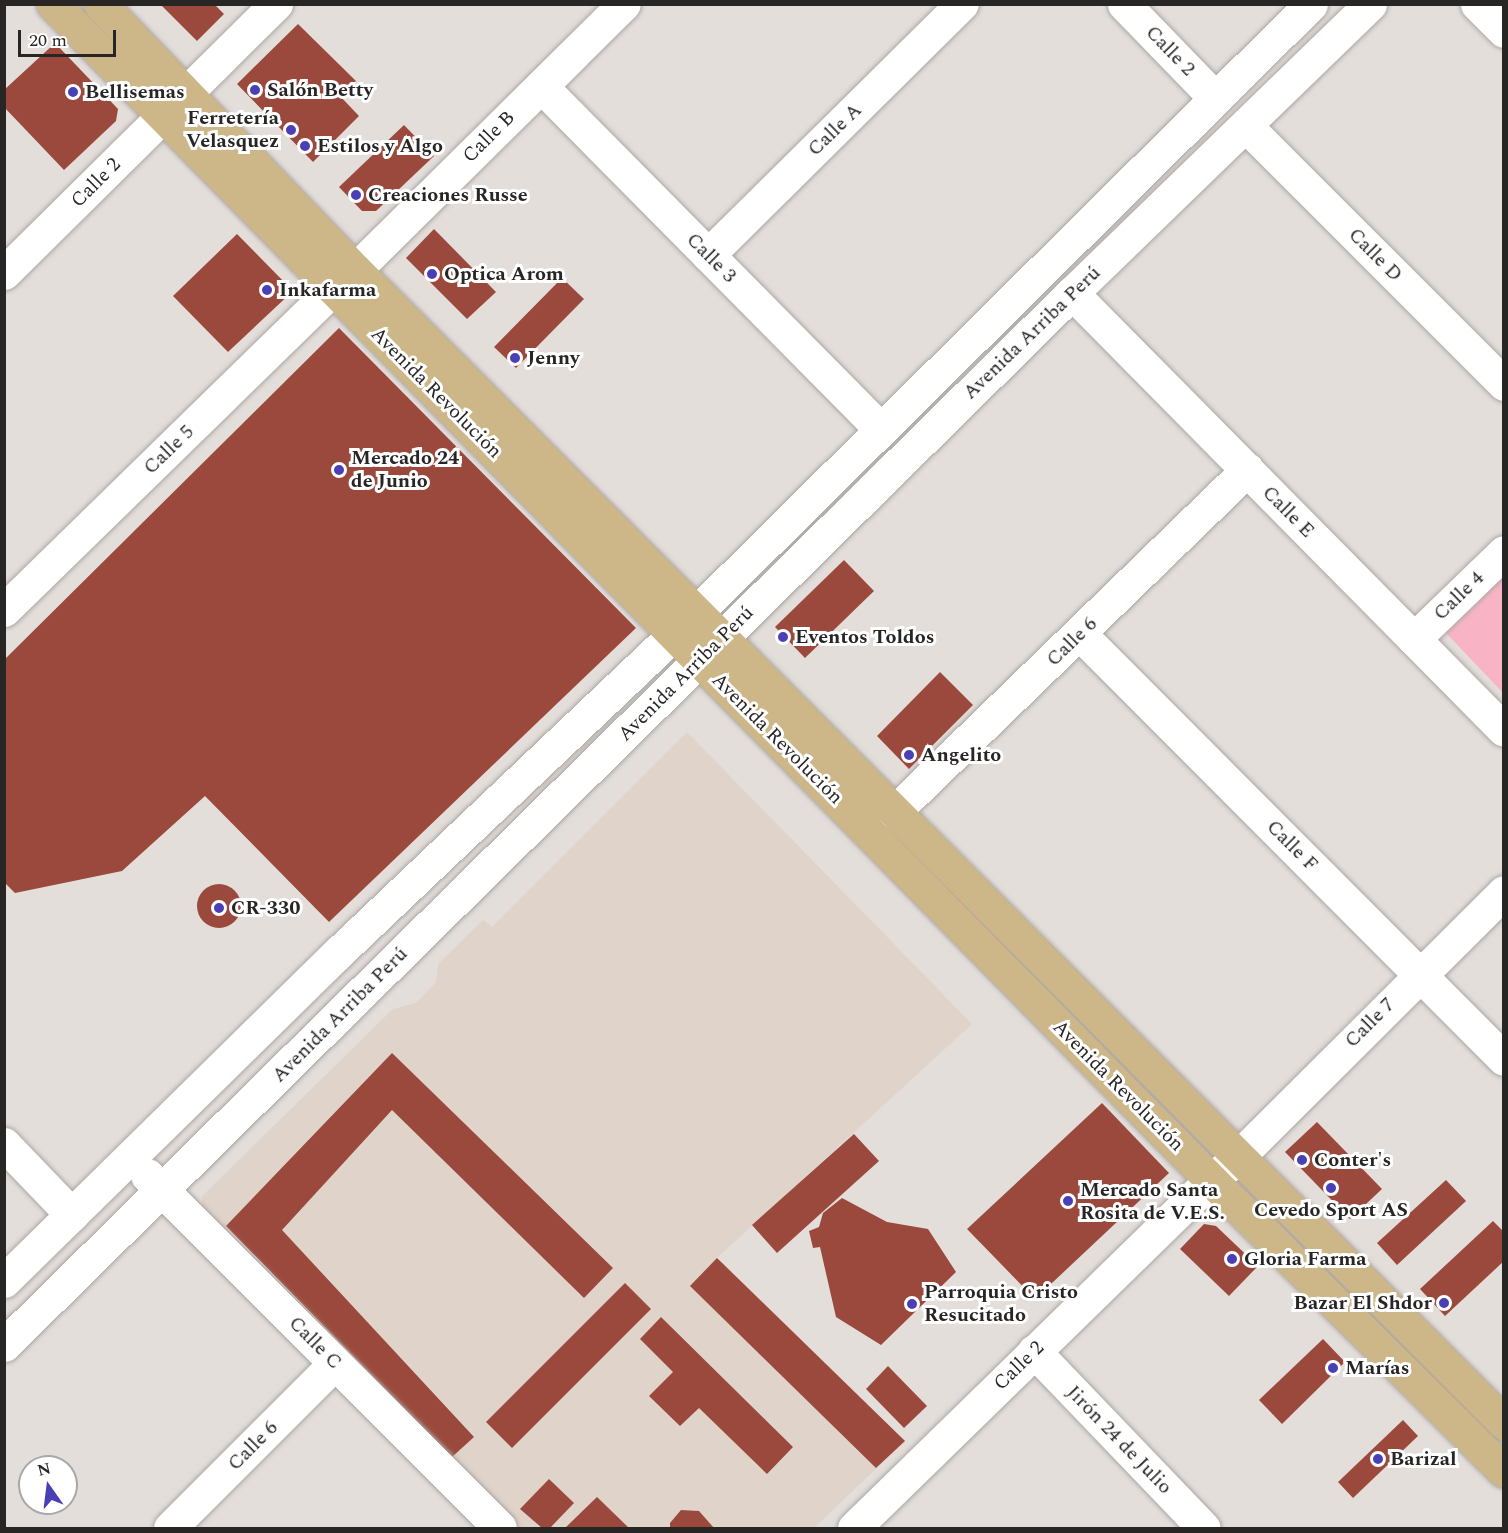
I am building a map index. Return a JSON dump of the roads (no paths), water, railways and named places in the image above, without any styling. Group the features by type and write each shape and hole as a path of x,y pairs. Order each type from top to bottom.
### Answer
{"main road":[{"name":"Avenida Revolución","path":"53,4 164,117 344,279 723,637 894,812 1503,1423"},
{"name":"Avenida Revolución","path":"100,4 186,92 344,279 673,635 1211,1180 1503,1471"}],"street":[{"path":"186,92 276,4"},
{"name":"Calle B","path":"344,279 624,4"},
{"name":"Calle A","path":"708,255 962,4"},
{"name":"Calle 2","path":"1124,4 1215,98"},
{"name":"Avenida Arriba Perú","path":"4,1281 346,946 697,612 1311,4"},
{"name":"Avenida Arriba Perú","path":"4,1345 1072,293 1370,4"},
{"path":"1477,4 1503,31"},
{"name":"Calle 3","path":"541,86 880,429"},
{"name":"Calle 2","path":"4,273 164,117 186,92"},
{"name":"Calle D","path":"1246,126 1503,384"},
{"name":"Calle 5","path":"4,610 344,279"},
{"name":"Calle E","path":"1072,293 1503,730"},
{"name":"Calle 6","path":"894,812 1247,470"},
{"name":"Calle 4","path":"1414,639 1503,552"},
{"name":"Calle F","path":"1080,634 1503,1059"},
{"name":"Calle 7","path":"1238,1157 1503,892"},
{"path":"4,1144 72,1215"},
{"name":"Calle 2","path":"862,1526 1034,1351 1211,1180 1238,1157"},
{"name":"Calle C","path":"131,1158 161,1191 500,1528"},
{"name":"Jirón 24 de Julio","path":"1034,1351 1204,1528"},
{"name":"Calle 6","path":"179,1525 335,1363"}],"place":[{"name":"Salón Betty","path":"255,90"},
{"name":"Bellisemas","path":"73,92"},
{"name":"Ferretería Velasquez","path":"291,130"},
{"name":"Estilos y Algo","path":"305,146"},
{"name":"Creaciones Russe","path":"356,195"},
{"name":"Optica Arom","path":"432,274"},
{"name":"Inkafarma","path":"267,290"},
{"name":"Jenny","path":"515,358"},
{"name":"Mercado 24 de Junio","path":"339,470"},
{"name":"Eventos Toldos","path":"783,637"},
{"name":"Angelito","path":"909,755"},
{"name":"CR-330","path":"219,908"},
{"name":"Conter's","path":"1302,1160"},
{"name":"Cevedo Sport AS","path":"1331,1188"},
{"name":"Mercado Santa Rosita de V.E.S.","path":"1068,1201"},
{"name":"Gloria Farma","path":"1232,1259"},
{"name":"Bazar El Shdor","path":"1444,1303"},
{"name":"Parroquia Cristo Resucitado","path":"912,1304"},
{"name":"Marías","path":"1333,1368"},
{"name":"Barizal","path":"1378,1459"}]}
